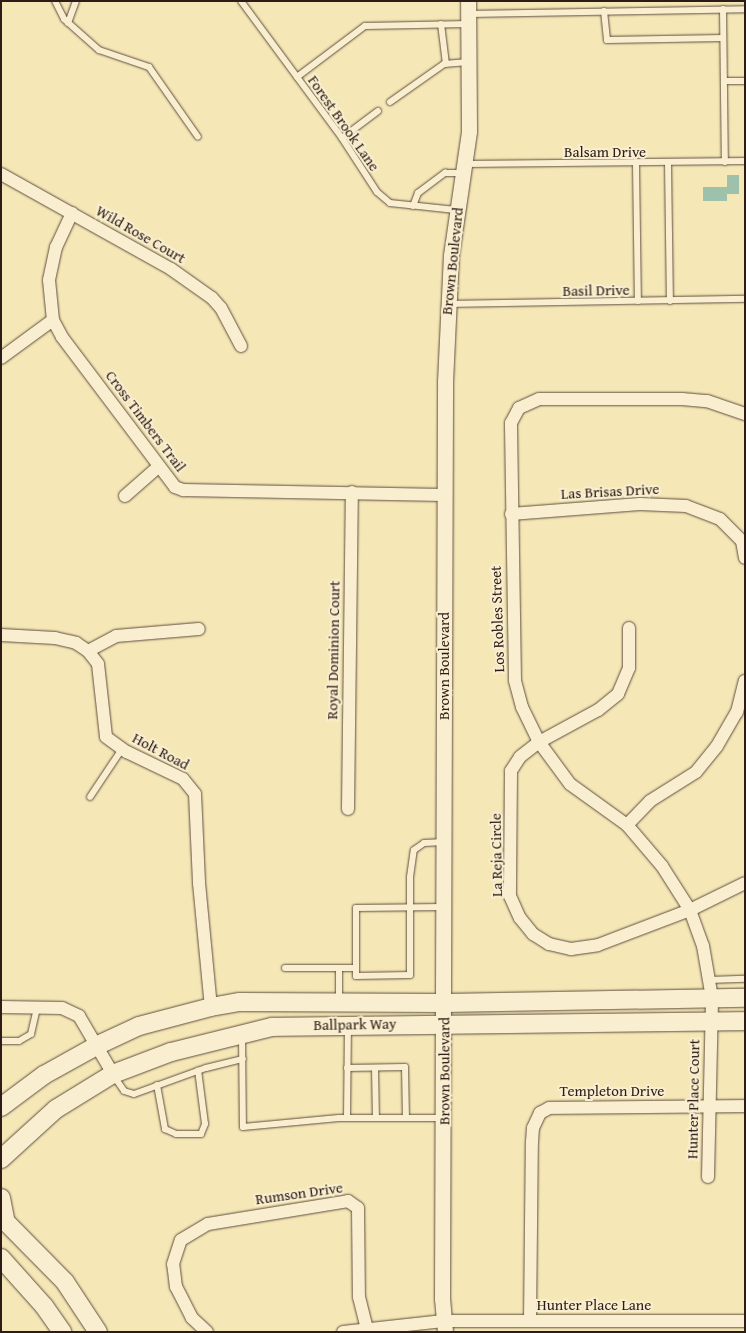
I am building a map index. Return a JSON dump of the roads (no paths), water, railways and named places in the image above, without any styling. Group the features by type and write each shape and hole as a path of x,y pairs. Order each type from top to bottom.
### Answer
{"main road":[{"name":"Ballpark Way","path":"1,1107 44,1075 96,1046 139,1026 210,1006 240,1002 445,1003 745,998"},
{"name":"Ballpark Way","path":"1,1159 69,1100 113,1074 171,1052 242,1033 293,1024 745,1021"},
{"path":"1,1198 4,1220 65,1282 98,1332"},
{"path":"1,1258 44,1306 62,1332"}],"street":[{"name":"Brown Boulevard","path":"444,1327 444,495 447,304 457,210 469,131 468,13"},
{"name":"Wild Rose Court","path":"1,174 171,269 212,298 221,308 241,346"},
{"name":"Cross Timbers Trail","path":"72,213 56,247 49,280 53,320 62,338 158,467 175,486 182,490 444,495"},
{"path":"1,358 53,320"},
{"name":"Los Robles Street","path":"710,1022 712,998 703,946 690,910 662,866 627,825 570,784 539,742 522,707 512,663 511,423 519,408 539,399 682,399 707,401 745,414"},
{"path":"125,496 158,467"},
{"name":"Royal Dominion Court","path":"348,808 352,492"},
{"name":"Las Brisas Drive","path":"511,514 640,504 686,506 720,519 742,541 745,558"},
{"name":"La Reja Circle","path":"629,628 629,668 618,694 598,710 539,742 520,757 511,771 510,896 520,918 533,934 549,944 571,949 598,946 690,910 745,883"},
{"path":"1,636 55,638 76,643 88,651 116,636 199,629"},
{"name":"Holt Road","path":"88,651 98,664 103,732 110,742 163,767 183,779 195,794 199,883 210,1006"},
{"path":"627,825 650,801 696,772 717,746 737,712 745,681"},
{"path":"1,1007 62,1008 79,1016 113,1074"},
{"name":"Hunter Place Court","path":"708,1177 707,1107 710,1022"},
{"name":"Templeton Drive","path":"530,1321 532,1142 533,1128 540,1113 549,1108 745,1106"},
{"name":"Rumson Drive","path":"207,1332 192,1318 176,1287 173,1264 181,1240 208,1224 326,1204 352,1203 358,1208 359,1289 366,1329"},
{"name":"Hunter Place Lane","path":"343,1332 366,1329 444,1327 530,1321 745,1321"}],"lane":[{"path":"55,1 68,23 99,50 149,67 198,137"},
{"path":"68,23 76,1"},
{"name":"Forest Brook Lane","path":"241,1 342,138 377,192 390,203 457,210"},
{"path":"723,9 725,162"},
{"path":"296,77 365,26 441,24 468,13 745,9"},
{"path":"604,10 607,40 723,38"},
{"path":"441,24 446,64"},
{"path":"390,102 446,64 468,62"},
{"path":"724,81 745,80"},
{"path":"342,138 378,111"},
{"name":"Balsam Drive","path":"413,206 418,193 445,173 464,168 745,161"},
{"path":"636,164 638,301"},
{"path":"668,164 670,301"},
{"name":"Basil Drive","path":"447,304 745,299"},
{"path":"90,797 122,749"},
{"path":"444,842 424,843 414,850 410,908 410,975 356,976 356,908 410,908 444,907"},
{"path":"285,968 356,968"},
{"path":"339,968 339,1003"},
{"path":"709,980 745,979"},
{"path":"1,1041 19,1041 31,1034 37,1008"},
{"path":"343,1118 348,1024"},
{"path":"242,1033 243,1127 343,1118 444,1118"},
{"path":"113,1074 130,1093 198,1070 242,1059"},
{"path":"347,1068 405,1067 406,1118"},
{"path":"375,1068 376,1118"},
{"path":"156,1085 164,1129 176,1134 201,1134 205,1124 198,1070"}]}
